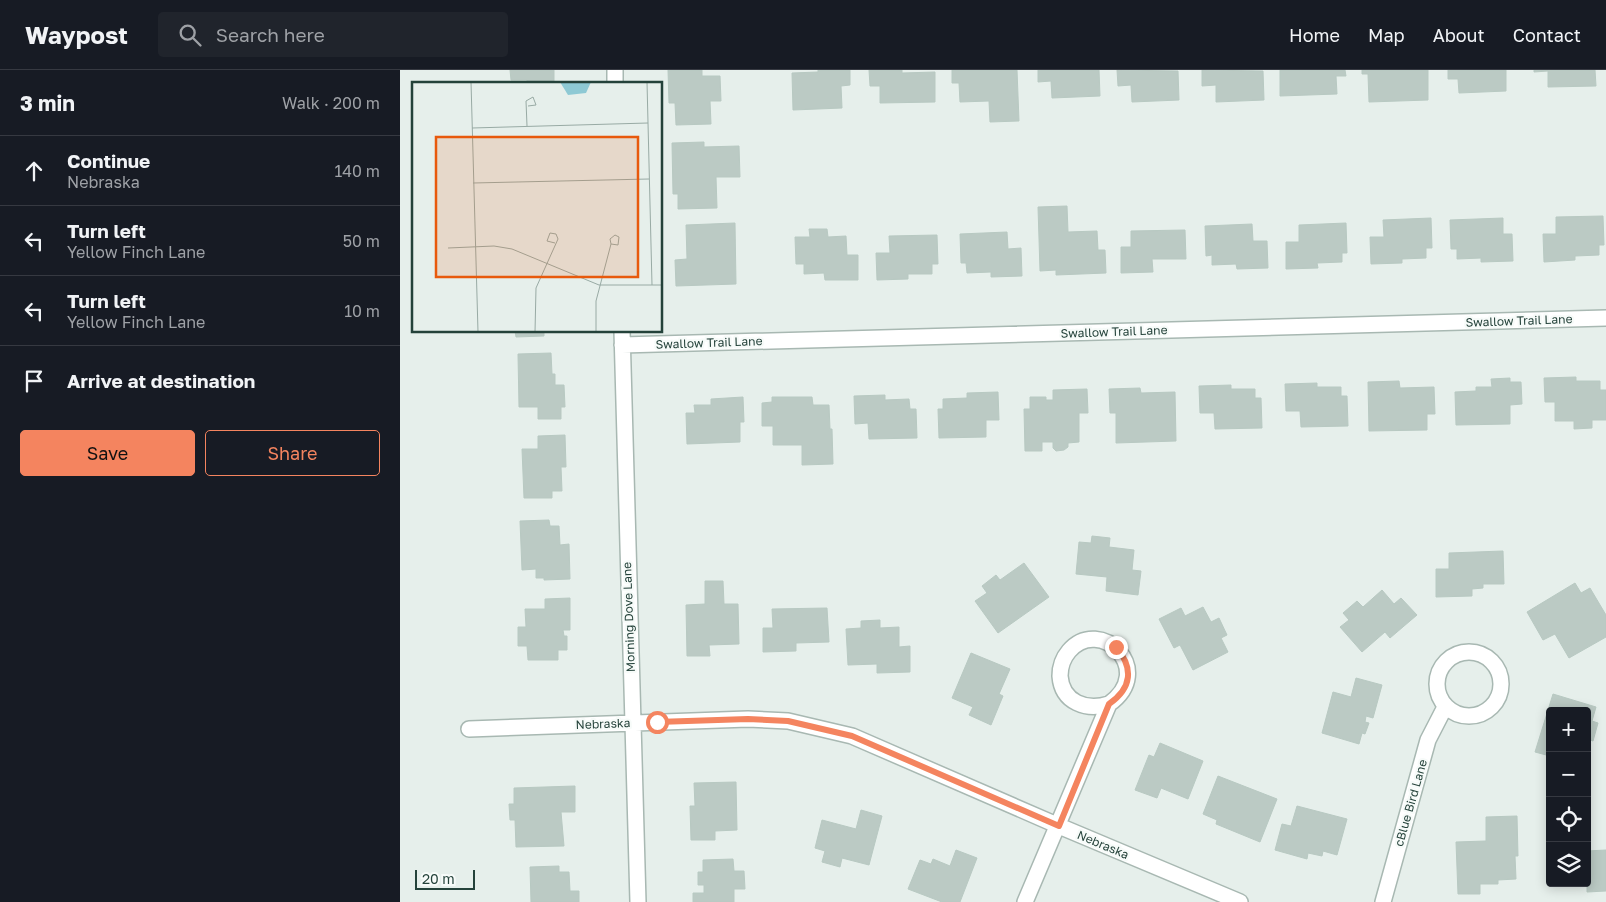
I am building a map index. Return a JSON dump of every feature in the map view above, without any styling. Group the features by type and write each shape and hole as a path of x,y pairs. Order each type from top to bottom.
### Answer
{"street":[{"name":"Swallow Trail Lane","path":"622,338 1606,318"},
{"name":"Morning Dove Lane","path":"622,338 638,902"},
{"path":"1025,902 1059,826 1109,704 1118,698 1128,679 1128,667 1124,656 1116,647 1094,639 1083,641 1072,647 1060,667 1060,678 1063,688 1069,697 1078,704 1088,707 1099,707 1109,704"},
{"path":"1468,651 1488,657 1500,674 1501,685 1499,695 1494,704 1486,712 1476,716 1454,713 1445,707 1439,698 1436,688 1437,677 1441,667 1457,653 1468,651"},
{"name":"cBlue Bird Lane","path":"1383,902 1428,740 1445,707"},
{"name":"Nebraska","path":"469,729 748,719 788,721 852,736 1240,902"}],"building":[{"path":"510,70 554,70 554,82 511,80"},
{"path":"668,70 702,70 702,76 720,76 721,101 710,101 711,124 676,125 675,103 669,103"},
{"path":"818,70 850,70 850,85 841,86 842,108 793,110 792,73 818,72"},
{"path":"869,70 902,70 902,73 935,72 935,102 880,103 880,86 870,86"},
{"path":"952,70 1017,70 1019,121 990,122 989,101 960,102 959,83 952,83"},
{"path":"1038,70 1099,70 1100,96 1052,98 1051,81 1038,82"},
{"path":"1117,70 1178,71 1179,100 1132,102 1131,85 1118,86"},
{"path":"1202,70 1263,71 1264,100 1216,102 1216,85 1202,86"},
{"path":"1280,70 1345,70 1346,76 1336,76 1337,94 1280,96"},
{"path":"1362,70 1428,70 1428,100 1369,102 1368,74 1362,74"},
{"path":"1448,70 1506,70 1506,91 1459,93 1458,79 1448,79"},
{"path":"1534,70 1595,70 1596,86 1548,87 1548,71 1534,72"},
{"path":"704,142 704,147 739,146 740,177 716,177 717,208 678,209 678,194 673,194 672,143"},
{"path":"1067,206 1068,232 1097,231 1098,250 1105,250 1106,273 1056,275 1056,270 1040,271 1038,207"},
{"path":"1603,216 1604,245 1599,245 1599,255 1575,256 1575,260 1544,262 1543,234 1556,234 1556,217"},
{"path":"1431,218 1432,248 1426,248 1426,258 1402,259 1402,263 1371,264 1370,237 1384,237 1383,220"},
{"path":"1503,218 1503,234 1512,234 1513,261 1481,262 1481,258 1457,259 1457,249 1451,249 1450,220"},
{"path":"735,223 736,284 676,286 675,260 687,259 686,225"},
{"path":"1346,223 1347,253 1342,253 1342,262 1317,263 1318,268 1286,269 1286,242 1299,242 1299,225"},
{"path":"1252,224 1253,241 1267,241 1268,268 1237,269 1236,264 1212,265 1212,255 1206,256 1205,226"},
{"path":"809,229 827,229 828,237 846,236 847,255 858,255 858,280 825,280 824,273 804,274 804,264 796,264 795,237 810,237"},
{"path":"1185,230 1186,259 1152,259 1153,272 1121,273 1121,247 1131,247 1131,231"},
{"path":"1007,232 1008,249 1021,248 1022,276 991,277 991,272 967,273 966,263 961,263 960,234"},
{"path":"937,235 938,264 932,264 932,274 908,274 908,279 877,280 876,253 890,253 889,236"},
{"path":"515,332 544,332 544,336 516,337"},
{"path":"551,353 552,374 555,374 555,385 564,385 565,407 561,407 561,419 538,419 538,407 519,407 518,354"},
{"path":"1576,377 1576,381 1600,381 1600,390 1606,390 1606,420 1592,420 1592,428 1574,429 1574,421 1555,421 1555,402 1545,402 1544,378"},
{"path":"1510,378 1510,382 1521,382 1522,404 1510,405 1510,424 1456,425 1455,392 1476,391 1476,387 1492,387 1491,379"},
{"path":"1399,381 1400,388 1434,387 1435,414 1427,414 1427,430 1369,431 1368,382"},
{"path":"1317,383 1317,387 1341,387 1341,396 1347,396 1348,426 1301,427 1300,411 1286,411 1285,384"},
{"path":"1231,385 1231,389 1255,389 1255,398 1261,398 1262,428 1215,429 1214,413 1200,413 1199,386"},
{"path":"1140,388 1141,393 1175,392 1176,441 1116,443 1116,413 1110,413 1109,389"},
{"path":"1087,389 1088,413 1079,413 1079,442 1068,443 1068,447 1064,450 1056,451 1053,448 1053,442 1042,442 1042,451 1025,451 1024,409 1030,409 1030,397 1046,397 1046,400 1053,400 1053,390"},
{"path":"998,392 999,420 986,420 986,437 939,438 938,409 943,409 943,399 967,398 967,393"},
{"path":"885,395 885,400 909,399 910,409 916,409 917,438 869,439 868,423 855,424 854,396"},
{"path":"743,397 744,422 740,422 740,442 687,444 686,413 695,413 694,405 711,405 711,399"},
{"path":"772,397 812,397 813,405 829,405 833,464 802,465 802,445 773,445 773,426 762,426 762,403 772,402"},
{"path":"565,435 566,467 561,467 562,491 552,491 552,498 524,498 522,449 538,449 538,436"},
{"path":"549,520 550,526 559,526 560,545 569,544 570,579 544,580 544,578 536,578 536,569 522,570 520,521"},
{"path":"1092,536 1110,538 1109,547 1134,550 1132,570 1141,571 1138,595 1106,591 1107,577 1076,574 1079,542 1091,543"},
{"path":"1503,551 1504,584 1483,584 1483,588 1472,589 1472,596 1436,597 1436,569 1449,569 1449,553"},
{"path":"1024,563 1049,597 998,633 975,601 987,593 982,586 996,575 1000,580"},
{"path":"705,581 723,581 724,604 738,604 739,644 709,645 710,656 687,656 686,605 705,604"},
{"path":"1575,583 1581,593 1590,588 1606,615 1606,637 1569,658 1555,634 1543,640 1527,612"},
{"path":"1382,590 1394,604 1401,598 1417,615 1390,638 1385,632 1362,652 1340,627 1349,620 1343,613 1357,601 1363,607"},
{"path":"570,598 570,630 563,630 564,636 567,636 567,650 558,650 558,660 528,660 527,646 518,646 518,627 526,627 525,609 545,609 545,599"},
{"path":"1203,607 1211,622 1219,618 1227,635 1221,638 1228,652 1193,670 1180,645 1174,648 1159,619 1181,608 1185,616"},
{"path":"827,608 829,642 796,643 796,651 763,652 763,628 773,628 772,609"},
{"path":"880,620 880,628 899,627 899,647 910,646 910,672 877,673 877,664 848,665 846,629 861,628 861,621"},
{"path":"971,653 1010,669 999,694 1003,696 991,725 969,715 973,707 952,698"},
{"path":"1356,678 1382,685 1373,718 1366,716 1365,722 1369,723 1365,734 1362,733 1359,744 1322,733 1333,692 1351,697"},
{"path":"1553,694 1596,707 1592,721 1598,723 1593,741 1591,740 1591,707 1549,707"},
{"path":"1546,717 1546,755 1535,752"},
{"path":"1160,743 1203,761 1188,799 1161,788 1157,798 1135,790 1149,755 1154,757"},
{"path":"1218,776 1277,799 1260,842 1216,824 1217,820 1203,814"},
{"path":"736,782 737,830 715,831 715,840 691,840 690,806 695,806 694,783"},
{"path":"575,786 575,812 561,812 564,846 516,847 515,820 510,820 509,804 514,804 514,788"},
{"path":"1297,806 1347,819 1337,855 1323,851 1322,856 1308,853 1307,859 1275,850 1282,824 1291,826"},
{"path":"861,810 882,816 869,865 842,858 840,867 822,862 825,851 815,848 822,820 856,829"},
{"path":"1517,816 1518,856 1515,856 1516,879 1498,880 1498,884 1480,884 1480,894 1458,894 1456,842 1486,841 1486,817"},
{"path":"956,850 977,858 960,902 942,902 908,889 920,860 931,864 933,859 950,866"},
{"path":"1606,850 1606,891 1587,892 1587,887 1591,887 1591,851"},
{"path":"733,859 734,871 744,871 745,889 734,889 734,902 693,902 693,893 704,893 704,885 698,885 698,872 703,872 703,860"},
{"path":"559,866 559,872 569,872 570,891 579,891 579,902 531,902 530,867"}],"route":[{"path":"657,722 748,719 788,721 852,736 1059,826 1109,704 1118,698 1128,679 1128,667 1124,656 1116,647"}]}
